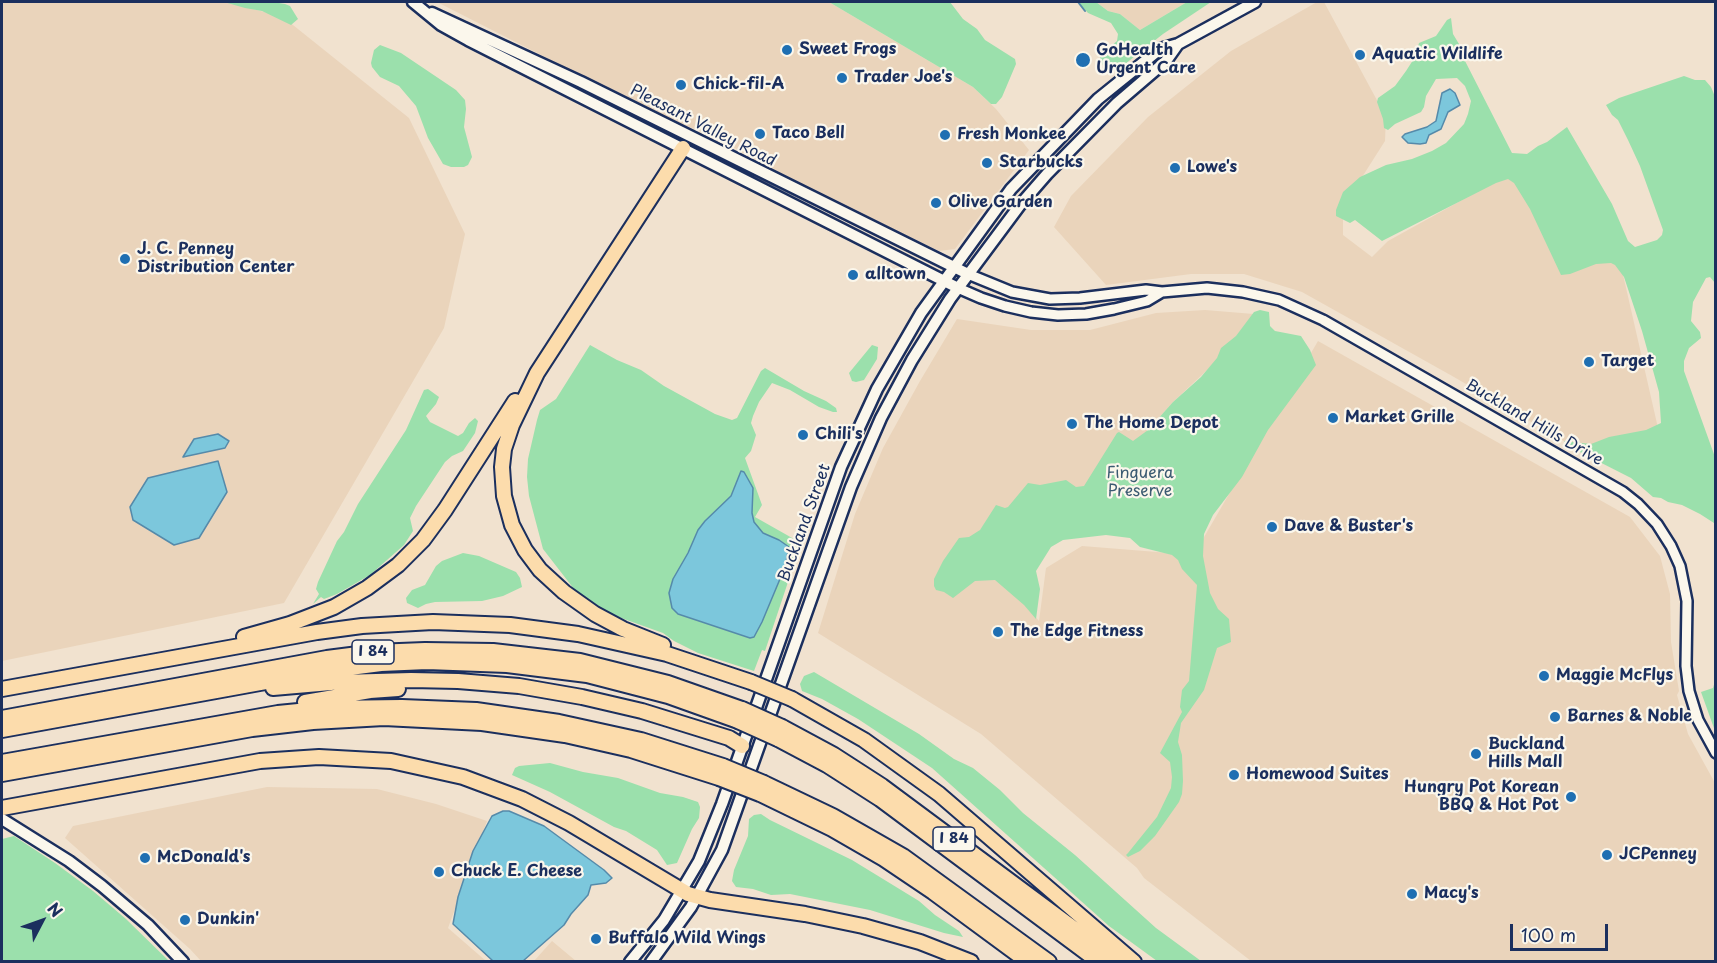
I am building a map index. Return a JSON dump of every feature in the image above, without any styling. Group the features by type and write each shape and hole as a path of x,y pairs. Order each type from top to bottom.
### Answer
{"highway":[{"path":"147,662 308,618 343,603 383,577 410,554 439,519 514,402 537,373 686,142"},
{"path":"537,373 512,425 503,458 504,501 520,543 546,576 585,608 623,629 697,659 714,669"},
{"path":"2,689 344,628 401,623 455,622 521,626 578,634 644,648 751,682 792,699 849,731 920,779 958,809 1134,962"},
{"name":"I 84","path":"2,718 327,658 374,652 435,649 503,652 590,663 668,683 834,755 882,786 1119,962"},
{"path":"2,730 349,668 409,662 484,663 562,671 624,684 740,715"},
{"path":"176,698 196,698 293,686 362,681 431,680 486,683 556,692 620,705 727,738 742,746"},
{"path":"223,721 247,713 370,691 405,688 458,690 525,696 595,707 727,745 742,746"},
{"path":"2,762 223,721 329,708 402,707 476,710 520,715 608,732 673,749 721,772 834,816 903,856 1049,962"},
{"path":"2,774 252,729 313,722 384,718 472,722 556,734 721,772"},
{"path":"780,733 880,799 1099,962"},
{"path":"2,808 260,761 319,758 386,760 454,774 522,799 569,823 682,892 697,897 855,924 921,942 971,962"},
{"path":"762,789 884,859 1028,962"}],"main road":[{"name":"Pleasant Valley Road","path":"413,2 565,74 815,215 958,288"},
{"name":"Buckland Street","path":"630,962 682,892 708,841 835,480 869,405 902,344 943,280 1011,189 1069,128 1141,63 1160,49 1178,44 1255,2"},
{"name":"Pleasant Valley Road","path":"424,9 441,25 559,86 827,205 968,274"},
{"name":"Buckland Street","path":"651,962 697,897 728,837 848,496 884,412 917,352 958,288 1020,205 1123,98 1166,61 1178,44"},
{"path":"559,86 565,74"},
{"path":"1080,118 1090,131"},
{"path":"815,215 827,205"},
{"path":"869,405 884,412"},
{"path":"742,746 757,751"},
{"path":"6,822 69,861 102,886 148,925 183,962"}],"street":[{"name":"Buckland Hills Drive","path":"968,274 1012,292 1050,298 1080,298 1146,290 1161,292 1199,288 1234,290 1295,306 1450,392 1632,499 1661,529 1682,571 1687,607 1686,666 1689,690 1698,720 1716,753"},
{"name":"Buckland Hills Drive","path":"958,288 1012,309 1058,315 1086,314 1114,309 1147,301 1161,292"}],"shaded area":[{"path":"2,2 227,2 283,17 409,118 465,234 444,328 284,603 2,661"},
{"path":"437,2 829,2 973,87 996,109 1029,150 955,249 939,251 798,184 714,136 665,118"},
{"path":"1096,2 1187,2 1140,30 1120,14 1108,11"},
{"path":"1317,2 1324,2 1386,117 1385,141 1343,207 1343,235 1372,257 1388,241 1511,173 1619,257 1658,428 1593,458 1302,292 1244,274 1191,274 1106,285 1054,227 1071,196 1148,117 1231,51"},
{"path":"1205,310 1266,315 1173,402 1123,453 1084,498 1005,510 995,509 975,538 962,583 998,574 1039,621 1046,568 1082,546 1182,554 1200,544 1318,341 1630,517 1660,556 1670,594 1671,642 1679,691 1677,695 1688,734 1715,783 1715,961 1251,961 1144,878 1137,868 981,734 818,633 855,514 883,448 957,319 1031,330 1090,330 1156,313"},
{"path":"267,787 377,789 436,804 487,821 448,928 486,961 201,961 65,838 73,826"},
{"path":"552,941 576,961 534,961"}],"green space":[{"path":"224,2 285,4 290,6 298,19 291,25 262,11"},
{"path":"829,2 950,2 963,19 977,29 985,40 1015,59 1016,64 1002,97 996,104 991,104 973,87"},
{"path":"1078,2 1096,2 1108,11 1120,14 1140,30 1187,2 1211,2 1163,34 1120,68 1108,70 1100,62 1100,55 1117,41 1118,34 1111,23 1088,13"},
{"path":"1451,18 1453,34 1462,49 1464,59 1512,153 1527,154 1567,127 1612,204 1628,241 1635,247 1657,240 1663,230 1640,166 1618,120 1606,105 1619,98 1684,76 1695,80 1705,80 1711,87 1716,99 1715,283 1710,277 1706,278 1693,302 1691,321 1700,332 1701,338 1689,348 1684,361 1684,371 1715,457 1715,530 1714,523 1700,514 1682,505 1653,497 1631,478 1568,446 1564,441 1591,444 1609,437 1646,430 1661,423 1659,392 1642,331 1624,277 1615,265 1596,264 1561,275 1530,209 1514,183 1508,179 1382,241 1355,220 1350,223 1336,216 1343,192 1360,177 1386,165 1412,159 1432,151 1446,143 1464,124 1471,101 1465,86 1457,78 1436,79 1426,96 1421,112 1395,124 1388,130 1384,128 1377,102 1378,98 1395,86 1406,71 1415,57 1419,43 1436,36"},
{"path":"380,45 401,53 456,90 465,100 464,127 472,157 468,165 451,167 443,164 428,138 416,106 399,86 380,77 372,67 374,50"},
{"name":"Finguera Preserve","path":"1260,310 1269,312 1270,326 1275,331 1301,336 1316,365 1268,430 1242,477 1213,515 1204,534 1203,556 1210,593 1218,609 1229,619 1231,642 1217,648 1204,690 1181,723 1178,742 1182,755 1183,781 1179,802 1155,836 1140,851 1128,857 1126,855 1157,817 1171,788 1170,762 1160,753 1182,712 1180,707 1182,690 1189,681 1197,585 1172,555 1140,547 1130,538 1106,535 1063,540 1051,547 1036,571 1040,589 1036,619 1024,605 995,580 975,581 953,598 936,590 934,579 959,538 969,537 980,530 996,505 1008,507 1028,483 1040,485 1066,480 1076,487 1084,486 1117,433 1133,441 1148,430 1173,402 1201,377 1217,358 1221,348 1236,336 1254,312"},
{"path":"590,345 641,370 664,386 715,414 732,420 737,418 761,371 765,368 836,408 837,412 833,412 819,407 790,390 772,383 753,416 751,423 756,435 751,451 745,458 762,505 755,517 801,543 765,651 762,650 754,671 698,653 663,633 610,614 574,589 543,549 529,496 528,459 540,410 556,399"},
{"path":"872,345 878,347 877,359 864,380 852,381 849,373"},
{"path":"428,389 439,397 426,416 430,422 458,436 475,418 478,421 475,433 463,451 445,462 416,506 410,518 413,531 404,545 370,575 337,594 324,599 321,597 313,604 319,594 316,589 318,582 337,541 406,430 424,390"},
{"path":"463,553 479,556 516,572 522,587 503,596 482,601 435,602 418,608 407,603 406,598 412,590 425,585 436,566 442,561"},
{"path":"814,672 919,734 954,759 973,768 1156,928 1201,961 1157,961 1109,926 932,768 858,719 802,691 800,684 804,676"},
{"path":"1715,681 1715,731 1701,692 1713,688"},
{"path":"550,763 618,778 660,793 698,802 699,818 677,863 667,865 657,850 626,831 512,775 515,768 519,766"},
{"path":"761,814 852,860 919,901 959,931 963,937 870,910 790,894 771,895 753,889 736,887 732,881 734,870 748,836 749,819"},
{"path":"14,836 93,891 169,961 2,961 2,839"}],"water":[{"path":"1450,89 1455,93 1460,105 1448,112 1441,129 1429,135 1426,143 1408,143 1402,137 1405,134 1427,127 1436,121 1442,93"},
{"path":"218,434 229,441 225,448 183,457 194,439"},
{"path":"218,461 227,492 199,538 174,545 133,520 130,507 148,478"},
{"path":"741,471 744,472 753,488 754,522 763,533 789,547 785,567 762,622 754,637 750,638 678,614 672,608 669,593 673,579 698,530 731,496"},
{"path":"509,811 544,826 612,878 606,883 591,885 588,895 564,925 523,961 493,961 453,924 458,897 473,851 492,816"}],"waterway":[{"path":"1078,2 1085,11"}],"place":[{"name":"Sweet Frogs","path":"787,50"},
{"name":"Aquatic Wildlife","path":"1360,55"},
{"name":"GoHealth Urgent Care","path":"1083,60"},
{"name":"Trader Joe's","path":"842,78"},
{"name":"Chick-fil-A","path":"681,85"},
{"name":"Taco Bell","path":"760,134"},
{"name":"Fresh Monkee","path":"945,135"},
{"name":"Starbucks","path":"987,163"},
{"name":"Lowe's","path":"1175,168"},
{"name":"Olive Garden","path":"936,203"},
{"name":"J. C. Penney Distribution Center","path":"125,259"},
{"name":"alltown","path":"853,275"},
{"name":"Target","path":"1589,362"},
{"name":"Market Grille","path":"1333,418"},
{"name":"The Home Depot","path":"1072,424"},
{"name":"Chili's","path":"803,435"},
{"name":"Dave & Buster's","path":"1272,527"},
{"name":"The Edge Fitness","path":"998,632"},
{"name":"Maggie McFlys","path":"1544,676"},
{"name":"Barnes & Noble","path":"1555,717"},
{"name":"Buckland Hills Mall","path":"1476,754"},
{"name":"Homewood Suites","path":"1234,775"},
{"name":"Hungry Pot Korean BBQ & Hot Pot","path":"1571,797"},
{"name":"JCPenney","path":"1607,855"},
{"name":"McDonald's","path":"145,858"},
{"name":"Chuck E. Cheese","path":"439,872"},
{"name":"Macy's","path":"1412,894"},
{"name":"Dunkin'","path":"185,920"},
{"name":"Buffalo Wild Wings","path":"596,939"}]}
